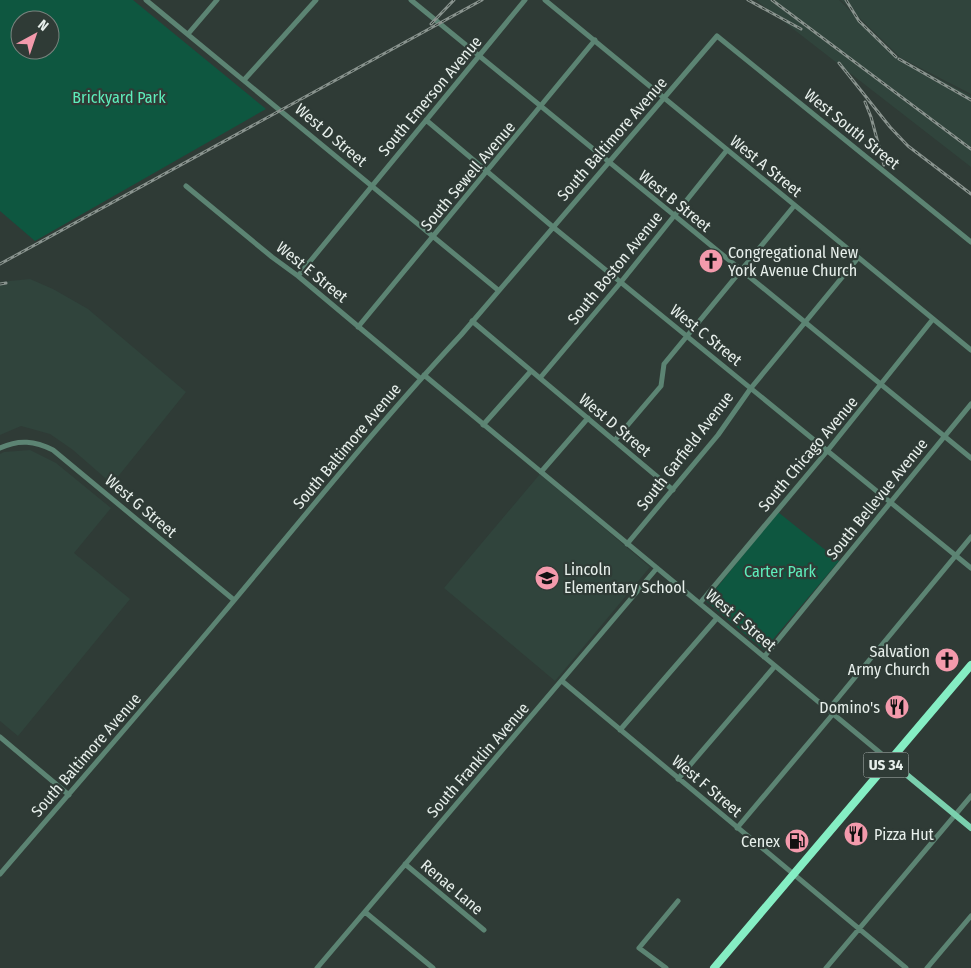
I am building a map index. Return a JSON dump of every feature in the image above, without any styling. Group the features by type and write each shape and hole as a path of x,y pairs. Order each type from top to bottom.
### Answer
{"highway":[{"name":"US 34","path":"714,968 969,671"}],"main road":[{"name":"West E Street","path":"890,761 971,828"}],"street":[{"name":"West D Street","path":"146,0 498,290"},
{"path":"188,34 217,0"},
{"path":"244,80 316,0"},
{"name":"West B Street","path":"411,0 971,458"},
{"name":"South Emerson Avenue","path":"298,276 525,0"},
{"name":"West A Street","path":"545,0 971,350"},
{"name":"South Baltimore Avenue","path":"0,874 422,377 717,36"},
{"name":"West South Street","path":"717,36 971,242"},
{"name":"South Sewell Avenue","path":"358,327 595,40"},
{"name":"West C Street","path":"426,120 553,227 971,568"},
{"name":"South Boston Avenue","path":"540,378 621,282 727,150"},
{"name":"West E Street","path":"186,186 358,327 541,472 890,761"},
{"path":"615,440 661,386 664,364 794,206"},
{"name":"South Garfield Avenue","path":"627,544 718,435 751,388 858,258"},
{"name":"South Chicago Avenue","path":"700,603 934,319"},
{"name":"West D Street","path":"472,321 673,490"},
{"path":"483,425 531,372"},
{"name":"South Bellevue Avenue","path":"764,657 971,404"},
{"path":"541,472 588,418"},
{"name":"West G Street","path":"0,448 16,442 27,441 42,444 53,450 234,600"},
{"path":"828,710 971,537"},
{"name":"South Franklin Avenue","path":"317,968 657,568"},
{"path":"620,730 716,618"},
{"path":"678,778 775,666"},
{"name":"West F Street","path":"562,681 906,968"},
{"path":"737,828 833,714"},
{"path":"0,737 69,795"},
{"path":"826,968 971,796"},
{"name":"Renae Lane","path":"405,864 484,930"},
{"path":"666,968 639,948 678,901"},
{"path":"365,912 433,968"},
{"path":"927,968 971,916"}],"shaded area":[{"path":"756,0 839,0 899,58 971,96 971,167"},
{"path":"841,0 971,0 971,94 901,58"},
{"path":"30,279 53,289 88,309 186,392 112,484 73,450 50,434 21,426 0,435 0,282"},
{"path":"30,450 56,463 111,508 74,553 130,599 18,736 0,721 0,454"},
{"name":"Lincoln Elementary School","path":"540,474 650,567 555,681 444,588"}],"green space":[{"name":"Brickyard Park","path":"0,0 133,0 266,109 35,241 0,211"},
{"name":"Carter Park","path":"778,512 839,561 764,650 706,601"}],"railway":[{"path":"431,24 454,0"},
{"path":"0,264 482,0"},
{"path":"748,0 801,29"},
{"path":"772,0 971,149"},
{"path":"846,0 859,21 896,57"},
{"path":"899,59 971,100"},
{"path":"839,63 851,78"},
{"path":"847,73 890,127 908,146 971,194"},
{"path":"865,102 884,165"},
{"path":"0,284 6,283"}],"place":[{"name":"Congregational New York Avenue Church","path":"711,261"},
{"name":"Lincoln Elementary School","path":"547,578"},
{"name":"Salvation Army Church","path":"947,660"},
{"name":"Domino's","path":"897,707"},
{"name":"Pizza Hut","path":"856,834"},
{"name":"Cenex","path":"797,841"}]}
